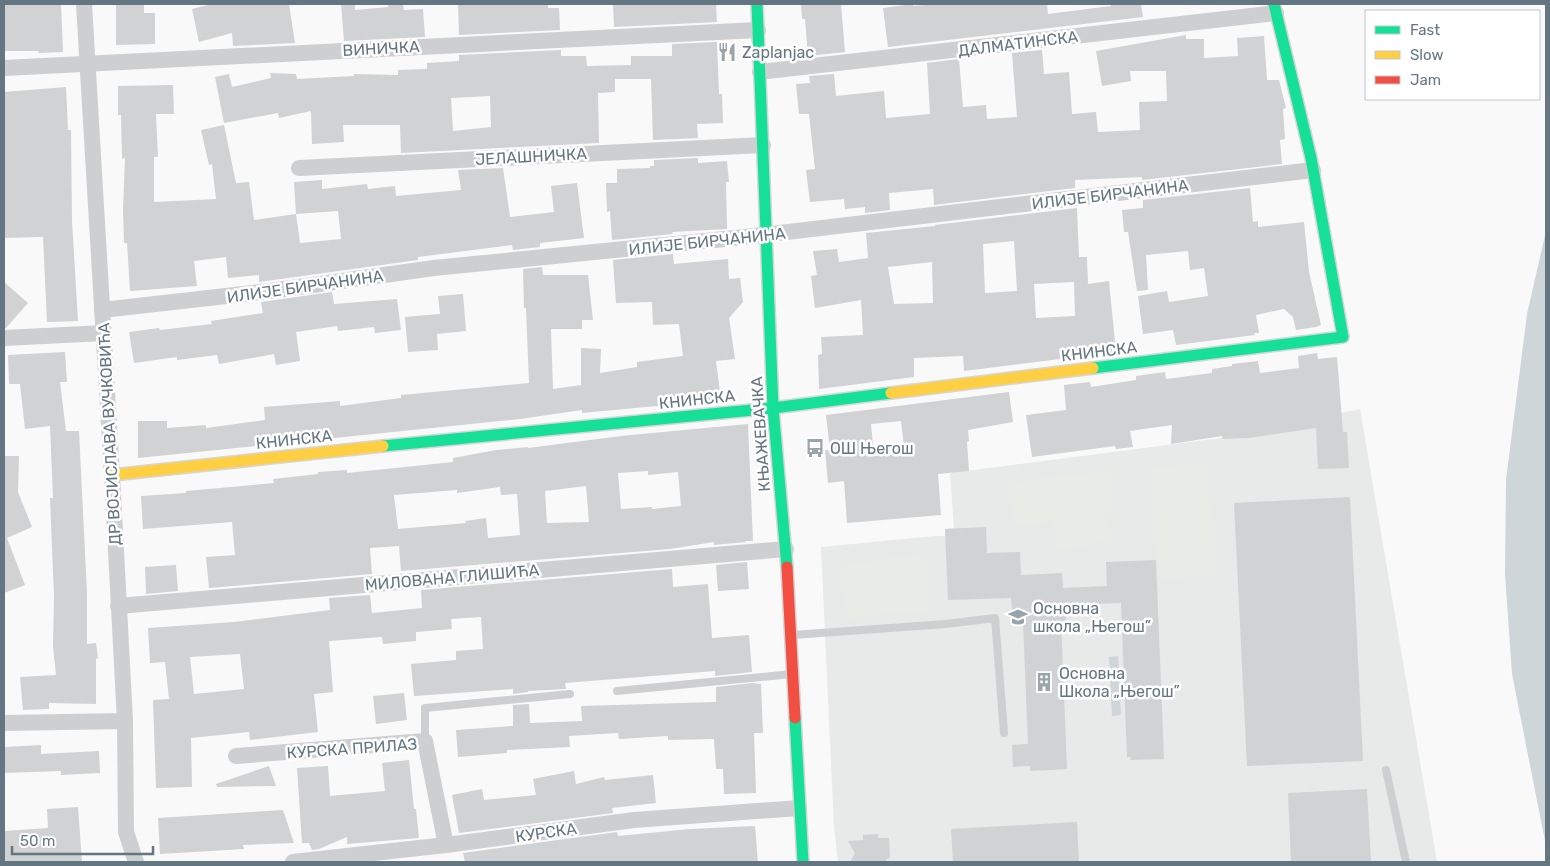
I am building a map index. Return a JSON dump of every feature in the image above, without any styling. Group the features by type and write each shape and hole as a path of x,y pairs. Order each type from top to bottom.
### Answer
{"street":[{"name":"ДР ВОЈИСЛАВА ВУЧКОВИЋА","path":"84,4 125,721 126,832 136,862"},
{"name":"КЊАЖЕВАЧКА","path":"757,4 773,408 786,549 803,862"},
{"name":"ДАЛМАТИНСКА","path":"760,72 1275,8"},
{"path":"1275,8 1313,170"},
{"name":"ВИНИЧКА","path":"4,68 88,62 758,30"},
{"name":"ЈЕЛАШНИЧКА","path":"299,168 763,145"},
{"name":"ИЛИЈЕ БИРЧАНИНА","path":"102,310 270,291 434,268 766,235 1313,170"},
{"name":"КНИНСКА","path":"112,475 410,443 773,408 1343,337 1313,170"},
{"path":"4,338 104,333"},
{"name":"МИЛОВАНА ГЛИШИЋА","path":"118,606 786,549"},
{"path":"4,723 125,721"},
{"name":"КУРСКА ПРИЛАЗ","path":"236,756 424,741 446,845"},
{"name":"КУРСКА","path":"293,862 446,845 634,820 799,808"}],"lane":[{"path":"791,635 946,624 994,618 1004,733"},
{"path":"617,691 794,674"},
{"path":"424,741 425,708 570,694"},
{"path":"1386,770 1406,862"}],"shaded area":[{"path":"1546,231 1546,846 1512,674 1505,574 1506,480 1527,314"},
{"path":"1360,409 1437,862 838,862 834,827 821,547 945,536 945,529 954,528 950,473 1221,438"},
{"path":"1206,462 1215,575 1160,579 1151,467"},
{"path":"1108,470 1113,514 1105,515 1109,542 1057,549 1054,521 1016,526 1010,483"},
{"path":"925,556 929,612 847,618 843,563"},
{"path":"1118,656 1121,715 1112,716 1109,657"}],"building":[{"path":"4,4 61,4 63,52 4,51"},
{"path":"116,4 144,4 144,13 155,13 155,44 116,45"},
{"path":"212,4 289,4 295,43 233,46 232,33 199,42 192,9"},
{"path":"341,4 355,4 355,10 388,7 388,4 403,4 404,10 423,9 425,37 344,41"},
{"path":"458,4 548,4 548,8 559,8 560,30 459,35"},
{"path":"613,4 716,4 717,22 614,27"},
{"path":"801,4 841,4 845,52 808,56 805,19 802,19"},
{"path":"913,4 913,6 937,4 1047,4 1048,14 1111,6 1111,4 1141,4 1143,17 888,47 883,8"},
{"path":"1186,35 1186,39 1204,39 1204,58 1238,56 1237,38 1264,36 1267,80 1279,80 1286,108 1283,109 1285,139 1280,140 1282,164 1142,180 1142,177 1075,180 1075,188 934,205 933,189 889,193 890,210 865,213 865,207 845,209 844,199 810,202 806,170 815,169 809,114 799,114 796,84 810,83 809,76 834,74 836,96 884,91 886,118 930,114 927,63 959,59 963,107 986,105 987,119 1017,117 1012,53 1042,50 1044,74 1069,72 1072,114 1096,112 1098,132 1140,130 1139,102 1167,101 1166,71 1130,71 1131,81 1102,86 1096,51"},
{"path":"717,42 719,94 722,94 723,123 697,124 698,138 653,140 651,79 615,79 615,92 598,93 599,143 401,153 400,125 343,125 344,142 312,144 311,111 279,118 278,113 224,123 215,77 229,74 232,87 271,78 270,73 296,74 297,79 354,76 354,74 398,75 398,70 427,69 427,63 459,61 459,55 561,50 561,56 586,56 587,66 631,65 631,56 672,56 672,44","holes":["490,96 491,127 453,131 451,98"]},
{"path":"173,85 174,114 156,114 158,157 154,157 154,202 216,199 212,164 209,165 201,130 224,125 236,183 249,182 254,220 296,214 294,182 322,180 322,189 367,184 368,189 395,186 396,196 461,190 458,170 503,168 510,217 554,212 551,186 577,183 584,238 540,243 540,247 513,250 512,245 418,257 418,260 259,282 259,275 228,278 226,257 194,261 197,286 130,291 127,243 124,243 125,158 122,159 121,115 118,115 118,86","holes":["338,211 341,239 300,243 296,214"]},
{"path":"66,87 68,130 71,130 72,221 78,321 47,322 43,237 4,238 4,92"},
{"path":"698,158 698,163 727,161 729,182 726,182 727,229 672,232 673,234 612,240 610,211 607,212 606,183 617,183 617,169 650,168 650,166 654,166 654,160"},
{"path":"1250,188 1253,222 1258,221 1258,227 1304,222 1309,272 1321,325 1296,330 1293,317 1284,309 1256,315 1259,333 1254,333 1255,335 1176,345 1173,330 1143,334 1138,296 1167,291 1169,302 1208,296 1204,268 1190,270 1188,251 1146,255 1148,290 1137,291 1128,232 1124,232 1122,210 1143,208 1143,200"},
{"path":"1077,208 1079,257 1087,257 1088,284 1109,281 1116,352 964,371 963,356 914,358 914,377 819,389 818,355 822,354 821,337 863,335 861,300 815,308 811,276 817,275 813,251 837,249 839,262 868,258 866,233","holes":["1014,241 1017,291 985,293 983,244","932,262 933,303 894,304 888,267","1074,282 1075,316 1036,318 1034,284"]},
{"path":"673,254 674,264 728,259 729,279 740,278 743,302 729,318 735,359 716,361 721,400 582,413 582,410 520,419 138,458 138,421 167,421 167,428 206,425 206,428 265,420 264,407 340,401 340,406 401,398 401,395 529,383 523,269 542,267 543,275 588,275 593,320 582,320 582,329 551,329 553,389 581,385 581,348 601,349 600,373 637,367 637,362 683,356 679,324 653,325 652,302 616,303 613,260"},
{"path":"4,282 28,303 6,328 4,328"},
{"path":"332,292 334,304 397,299 401,330 375,333 374,327 338,331 337,326 296,332 300,361 276,365 274,354 219,364 217,355 177,360 177,357 134,363 129,332 212,324 211,321 263,313 261,302"},
{"path":"463,294 466,331 437,334 438,350 408,352 405,317 440,314 438,296"},
{"path":"65,352 67,382 60,382 66,431 79,431 87,593 87,644 96,643 98,658 96,659 96,704 49,703 49,709 23,710 20,677 56,675 53,646 54,597 50,498 53,498 50,426 25,429 20,384 9,384 8,355"},
{"path":"1317,353 1318,359 1337,357 1343,432 1347,432 1349,468 1318,469 1316,428 1249,438 1222,439 1222,436 1171,444 1172,425 1130,431 1133,447 1116,449 1115,446 1032,457 1026,415 1066,410 1064,385 1090,382 1091,387 1136,380 1136,376 1165,372 1166,379 1212,373 1212,369 1258,361 1260,373 1299,368 1298,356"},
{"path":"1009,392 1013,422 968,430 969,471 938,474 941,515 847,523 844,481 828,483 825,450 830,450 826,415","holes":["901,421 905,454 874,456 871,424"]},
{"path":"748,424 753,541 714,545 714,542 670,549 401,571 399,546 370,548 372,574 209,588 206,557 235,555 232,522 143,529 141,496 274,483 273,479 318,474 318,472 347,470 347,473 453,462 453,458 496,450 528,448 621,436","holes":["648,471 648,475 678,472 681,506 652,509 652,507 621,509 618,473","586,486 589,522 547,523 545,491","500,487 501,495 517,494 520,535 488,538 486,518 465,521 466,523 398,529 394,495 457,490 457,493"]},
{"path":"4,456 19,456 18,492 32,527 7,538 25,585 4,593"},
{"path":"1350,497 1363,761 1247,766 1234,503"},
{"name":"Основна Школа „Његош”","path":"986,527 987,553 1020,552 1021,575 1062,573 1063,588 1107,586 1106,562 1156,560 1164,759 1131,760 1130,757 1127,757 1121,603 1066,605 1066,621 1061,621 1067,769 1030,771 1030,766 1013,767 1012,745 1028,744 1023,622 1013,622 1011,598 948,600 945,529"},
{"path":"747,562 749,589 718,591 716,565"},
{"path":"176,565 178,591 146,594 145,567"},
{"path":"672,569 673,587 708,584 712,638 749,635 752,672 715,676 715,671 565,683 566,689 528,691 513,694 513,689 414,696 411,664 456,660 456,651 483,649 481,617 451,619 452,629 416,632 416,641 383,644 382,637 329,641 333,692 314,694 318,732 250,740 249,732 191,738 192,787 156,788 153,700 169,699 165,662 150,663 148,628 234,622 330,610 329,598 370,595 372,613 422,608 421,590","holes":["240,654 244,689 194,694 190,657"]},
{"path":"753,683 761,684 763,733 754,733 756,793 724,794 723,769 716,769 714,739 668,740 668,736 619,739 618,733 569,736 570,747 507,750 507,753 458,757 456,730 513,726 513,705 529,704 530,723 582,721 581,706 716,702 716,687"},
{"path":"404,693 407,720 376,724 373,696"},
{"path":"41,745 41,754 99,751 100,773 61,775 61,771 4,773 4,747"},
{"path":"409,760 419,838 347,844 347,837 312,850 309,843 302,843 297,768 328,766 330,796 385,791 382,763"},
{"path":"269,766 276,786 217,787 216,784"},
{"path":"574,771 576,784 604,777 605,780 653,775 656,803 612,808 613,813 459,833 452,795 482,789 484,800 536,795 533,779"},
{"path":"1367,789 1371,862 1291,862 1288,793"},
{"path":"78,807 82,862 4,862 4,831 48,828 47,809"},
{"path":"283,810 294,843 243,845 244,849 160,854 158,818"},
{"path":"1077,822 1079,862 953,862 951,829"},
{"path":"755,826 758,862 465,862 463,853 617,832 618,836 690,829"},
{"path":"878,834 878,838 889,838 890,858 886,859 886,862 850,862 855,853 848,841 863,840 863,835"}],"traffic: fast":[{"path":"757,4 773,408 787,567"},
{"path":"1093,368 1343,337 1311,158 1274,4"},
{"path":"383,446 773,408 891,393"},
{"path":"795,718 803,862"}],"traffic: slow":[{"path":"891,393 1093,368"},
{"path":"112,475 383,446"}],"traffic: jam":[{"path":"787,567 795,718"}],"place":[{"name":"Zaplanjac","path":"727,52"},
{"name":"ОШ Његош","path":"815,448"},
{"name":"Основна школа „Његош”","path":"1018,617"},
{"name":"Основна Школа „Његош”","path":"1044,682"}]}
